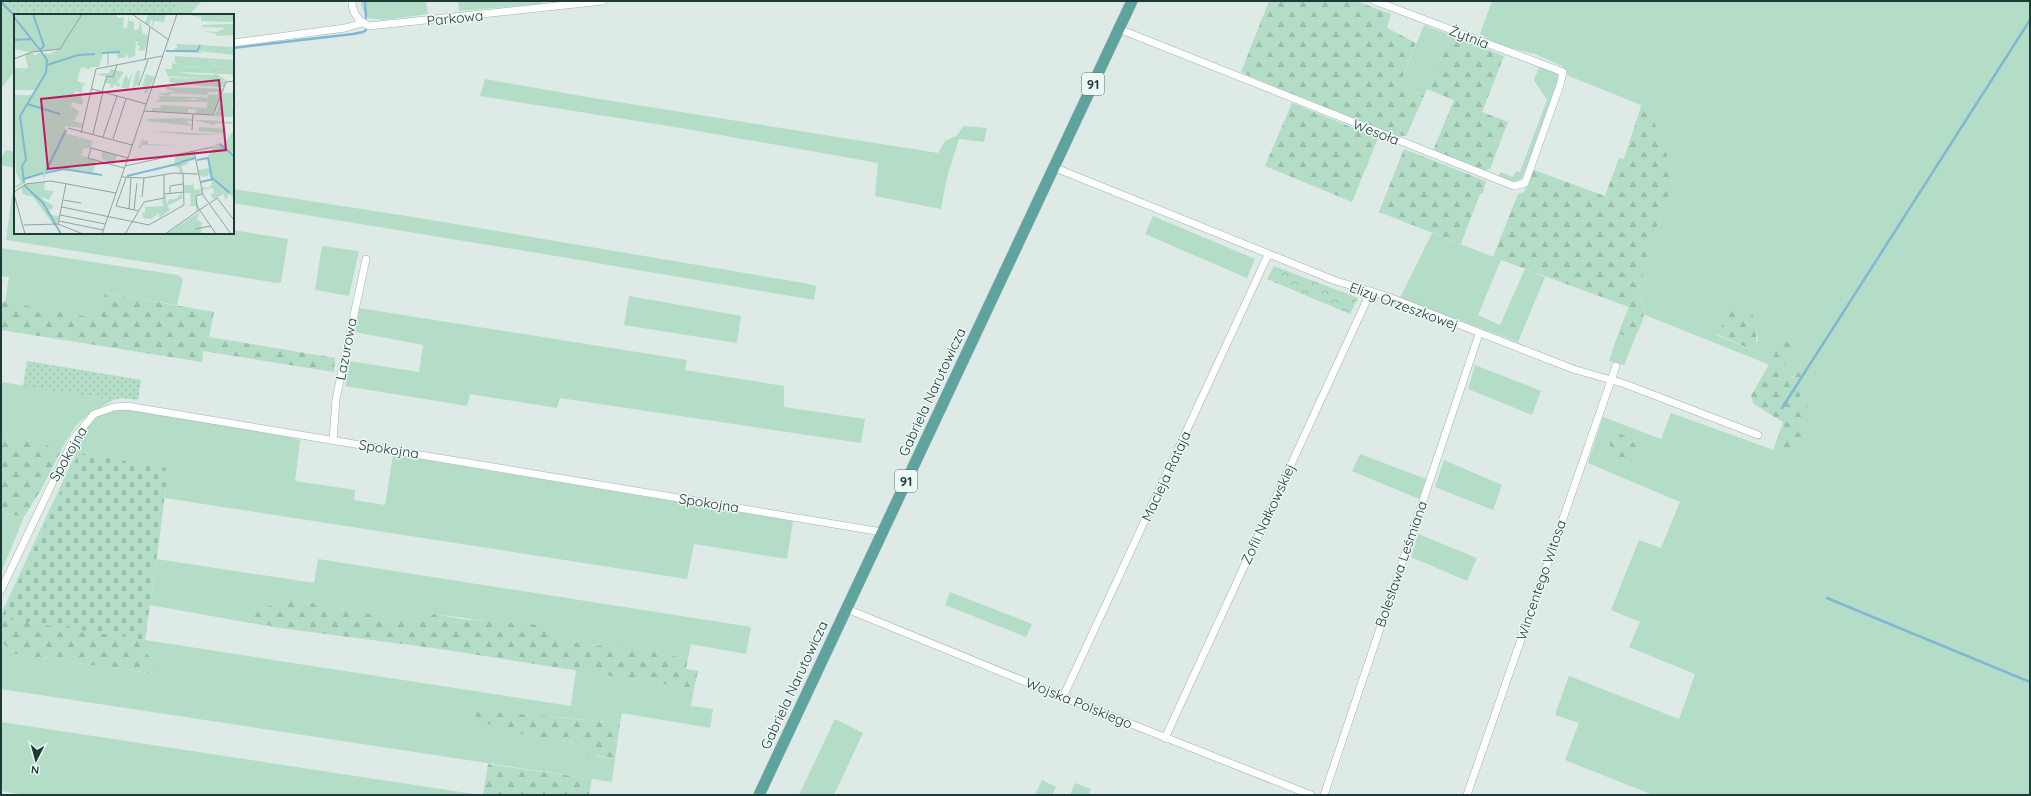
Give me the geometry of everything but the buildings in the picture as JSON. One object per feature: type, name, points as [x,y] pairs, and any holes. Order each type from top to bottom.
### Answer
[{"type":"main road","name":"Gabriela Narutowicza","points":[[759,795],[1132,1]]},
{"type":"street","points":[[352,1],[352,8],[356,17],[362,23]]},
{"type":"street","name":"Parkowa","points":[[234,43],[345,28],[362,23],[369,26],[387,25],[548,4],[603,1]]},
{"type":"street","name":"Żytnia","points":[[1375,1],[1563,72]]},
{"type":"street","name":"Wesoła","points":[[1119,29],[1514,186],[1525,183],[1560,85],[1563,72]]},
{"type":"street","name":"Elizy Orzeszkowej","points":[[1053,168],[1268,256],[1336,281],[1371,291],[1479,334],[1573,369],[1610,380],[1758,435]]},
{"type":"street","name":"Macieja Rataja","points":[[1063,697],[1268,256]]},
{"type":"street","name":"Lazurowa","points":[[333,440],[336,399],[366,259]]},
{"type":"street","name":"Zofii Nałkowskiej","points":[[1165,738],[1371,291]]},
{"type":"street","name":"Bolesława Leśmiana","points":[[1324,795],[1479,334]]},
{"type":"street","name":"Wincentego Witosa","points":[[1468,795],[1616,366]]},
{"type":"street","name":"Spokojna","points":[[1,590],[67,449],[83,425],[99,412],[114,407],[138,407],[876,530],[882,533]]},
{"type":"street","name":"Wojska Polskiego","points":[[847,609],[1165,738],[1311,795]]},
{"type":"green space","points":[[1,1],[4,1],[16,14],[14,14],[14,72],[1,88]]},
{"type":"green space","points":[[4,1],[186,1],[174,14],[16,14]]},
{"type":"green space","points":[[186,1],[202,1],[190,14],[174,14]]},
{"type":"green space","points":[[361,1],[426,1],[428,14],[383,20],[368,18],[361,6]]},
{"type":"green space","points":[[458,1],[543,1],[542,4],[459,11]]},
{"type":"green space","points":[[1269,1],[1356,1],[1391,14],[1387,28],[1416,43],[1400,84],[1424,96],[1406,136],[1393,135],[1306,101],[1241,72]]},
{"type":"green space","points":[[1492,1],[2030,1],[2030,795],[1653,795],[1565,760],[1579,723],[1555,715],[1569,676],[1679,719],[1695,674],[1629,647],[1640,622],[1611,610],[1639,540],[1661,548],[1680,502],[1588,463],[1603,417],[1661,439],[1671,413],[1788,455],[1796,403],[1801,392],[1799,371],[1794,376],[1782,381],[1777,379],[1799,342],[1776,354],[1770,365],[1645,315],[1642,302],[1637,294],[1662,210],[1668,196],[1664,140],[1657,131],[1651,109],[1569,76],[1562,66],[1535,54],[1497,45],[1480,34]],"holes":[[[1755,325],[1758,338],[1754,351],[1716,335],[1719,332]]]},
{"type":"green space","points":[[1424,25],[1451,35],[1424,96],[1400,84]]},
{"type":"green space","points":[[1451,35],[1504,56],[1482,112],[1508,122],[1490,169],[1483,171],[1436,152],[1434,148],[1454,100],[1427,89]]},
{"type":"green space","points":[[1540,65],[1557,72],[1559,81],[1522,178],[1515,183],[1499,177],[1500,172],[1513,177],[1516,171],[1520,172],[1547,100],[1534,80]]},
{"type":"green space","points":[[485,79],[587,97],[938,153],[945,141],[956,136],[964,126],[987,128],[984,142],[959,139],[947,177],[941,209],[875,196],[878,163],[687,129],[480,96]]},
{"type":"green space","points":[[1292,103],[1378,138],[1352,202],[1265,166]]},
{"type":"green space","points":[[1642,103],[1651,109],[1657,131],[1664,140],[1671,178],[1668,196],[1662,210],[1637,294],[1643,306],[1644,316],[1635,338],[1618,334],[1629,307],[1493,257],[1518,194],[1524,192],[1534,170],[1605,196],[1619,158],[1624,159]]},
{"type":"green space","points":[[1404,149],[1486,181],[1483,193],[1480,194],[1461,244],[1379,212]]},
{"type":"green space","points":[[6,150],[14,152],[14,168],[1,165],[1,159]]},
{"type":"green space","points":[[234,189],[419,218],[804,283],[816,286],[814,300],[234,203]]},
{"type":"green space","points":[[12,195],[14,195],[14,234],[234,234],[234,230],[288,239],[281,282],[278,283],[6,240]]},
{"type":"green space","points":[[1153,216],[1255,259],[1247,278],[1145,234]]},
{"type":"green space","points":[[1432,233],[1501,260],[1478,315],[1500,325],[1525,269],[1545,277],[1518,342],[1400,298]]},
{"type":"green space","points":[[322,246],[359,251],[349,296],[315,290]]},
{"type":"green space","points":[[1,248],[178,275],[183,279],[177,305],[105,293],[100,319],[5,302],[9,277],[1,276]]},
{"type":"green space","points":[[1274,266],[1358,298],[1350,314],[1267,279]]},
{"type":"green space","points":[[105,293],[214,312],[209,337],[335,358],[334,372],[203,351],[202,362],[1,330],[1,301],[100,319]]},
{"type":"green space","points":[[629,296],[741,316],[737,343],[624,325]]},
{"type":"green space","points":[[1744,307],[1749,310],[1755,320],[1755,351],[1716,334],[1732,311]]},
{"type":"green space","points":[[359,308],[687,360],[685,370],[784,386],[784,407],[865,419],[861,443],[560,398],[557,408],[470,394],[467,406],[345,386],[349,361],[419,372],[423,345],[355,332]]},
{"type":"green space","points":[[1618,334],[1635,338],[1624,365],[1609,361]]},
{"type":"green space","points":[[1791,337],[1799,342],[1777,379],[1782,381],[1794,377],[1804,366],[1809,368],[1812,374],[1796,403],[1807,405],[1808,419],[1804,432],[1788,455],[1773,451],[1783,422],[1754,404],[1751,396],[1784,338]]},
{"type":"green space","points":[[27,361],[141,380],[138,400],[122,398],[113,400],[23,386]]},
{"type":"green space","points":[[1475,365],[1541,391],[1532,415],[1468,389]]},
{"type":"green space","points":[[1,382],[113,400],[94,411],[75,427],[60,453],[43,443],[1,436]]},
{"type":"green space","points":[[129,408],[267,432],[300,440],[295,481],[355,490],[354,500],[385,505],[393,455],[793,521],[787,559],[694,544],[687,579],[165,498],[167,468],[79,453],[1,618],[1,614],[76,453],[70,450],[81,431],[93,420],[108,412]]},
{"type":"green space","points":[[1613,430],[1625,436],[1638,448],[1640,452],[1636,458],[1625,459],[1614,455],[1606,435]]},
{"type":"green space","points":[[1,436],[43,443],[60,453],[42,488],[24,517],[1,513]]},
{"type":"green space","points":[[79,453],[168,468],[145,640],[1,618]]},
{"type":"green space","points":[[1360,454],[1426,479],[1419,499],[1352,471]]},
{"type":"green space","points":[[1444,460],[1502,485],[1493,510],[1435,487]]},
{"type":"green space","points":[[1,513],[24,517],[1,573]]},
{"type":"green space","points":[[1418,534],[1477,558],[1467,581],[1411,557]]},
{"type":"green space","points":[[157,559],[314,583],[318,559],[751,627],[746,654],[691,644],[688,659],[631,647],[584,645],[563,637],[494,622],[435,614],[397,619],[292,599],[244,614],[273,627],[150,605]]},
{"type":"green space","points":[[950,592],[1032,624],[1026,637],[945,605]]},
{"type":"green space","points":[[292,599],[397,619],[435,614],[461,619],[539,625],[563,637],[584,645],[631,647],[688,659],[686,669],[698,671],[694,689],[440,649],[273,627],[243,614]]},
{"type":"green space","points":[[1,618],[145,640],[145,651],[163,675],[14,654],[1,641]]},
{"type":"green space","points":[[145,640],[571,706],[576,670],[694,689],[691,706],[713,709],[710,728],[622,713],[620,723],[556,717],[522,734],[587,744],[597,756],[615,759],[612,782],[1,689],[1,641],[14,654],[162,675],[145,651]]},
{"type":"green space","points":[[482,711],[620,723],[615,759],[588,753],[587,744],[522,734],[481,722],[473,713]]},
{"type":"green space","points":[[835,719],[863,733],[834,795],[799,795]]},
{"type":"green space","points":[[1,722],[480,795],[25,795],[1,791]]},
{"type":"green space","points":[[488,764],[592,779],[589,795],[483,795]]},
{"type":"green space","points":[[1042,780],[1056,787],[1052,795],[1035,795]]},
{"type":"green space","points":[[1075,783],[1091,789],[1089,795],[1070,795]]},
{"type":"waterway","points":[[365,1],[366,18]]},
{"type":"waterway","points":[[1,2],[14,15]]},
{"type":"waterway","points":[[1782,408],[2030,20]]},
{"type":"waterway","points":[[234,48],[353,34],[366,30]]},
{"type":"waterway","points":[[1827,598],[2030,682]]}]
